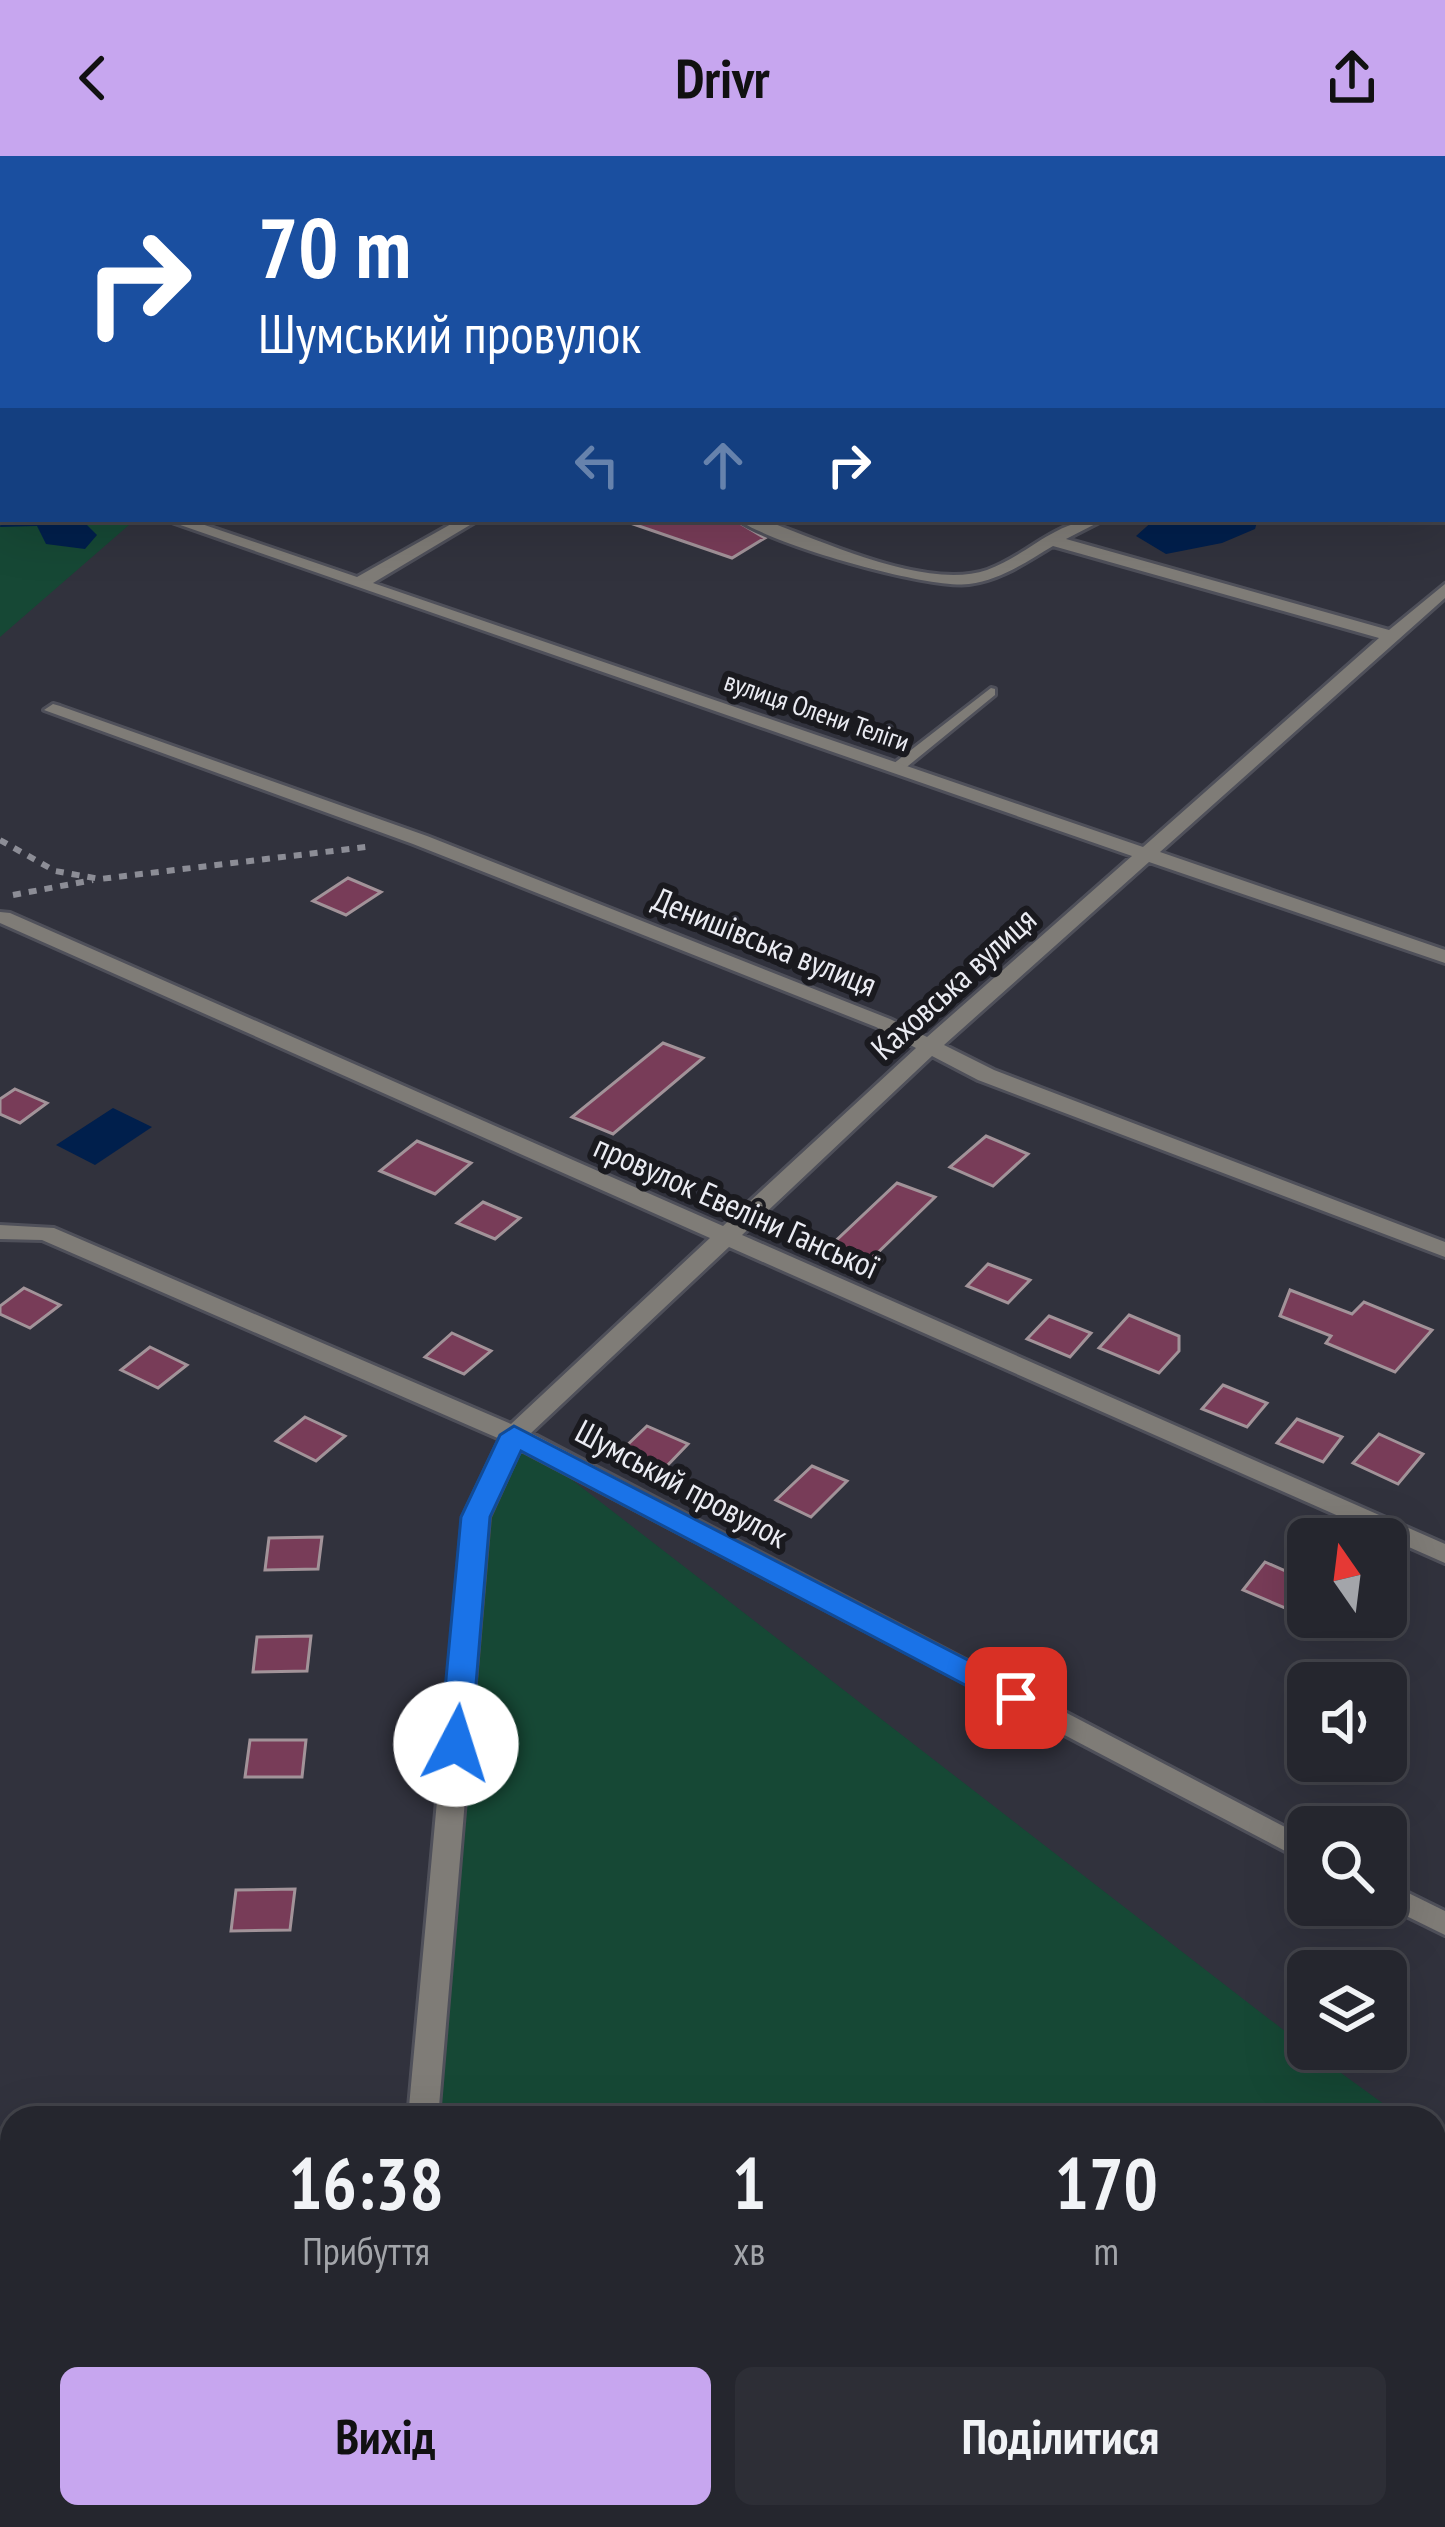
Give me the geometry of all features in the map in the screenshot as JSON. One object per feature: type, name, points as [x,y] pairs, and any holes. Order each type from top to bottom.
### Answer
[{"type":"street","name":"вулиця Олени Теліги","points":[[180,522],[1445,957]]},
{"type":"street","points":[[358,584],[467,522]]},
{"type":"street","points":[[754,522],[927,579],[961,581],[988,574],[1090,522]]},
{"type":"street","points":[[1051,540],[1391,636]]},
{"type":"street","name":"Каховська вулиця","points":[[514,1435],[929,1048],[1445,589]]},
{"type":"street","name":"Денишівська вулиця","points":[[53,710],[420,840],[883,1023],[986,1075],[1445,1250]]},
{"type":"street","name":"провулок Евеліни Ганської","points":[[2,907],[724,1237],[1445,1554]]},
{"type":"street","name":"Шумський провулок","points":[[0,1232],[46,1233],[514,1435],[1287,1841]]},
{"type":"street","points":[[424,2106],[476,1517],[514,1435]]},
{"type":"street","points":[[1407,1904],[1445,1924]]},
{"type":"lane","points":[[898,767],[991,692]]},
{"type":"path","points":[[2,907],[100,878],[420,840]]},
{"type":"path","points":[[0,841],[55,871],[100,878]]},
{"type":"green space","points":[[0,522],[129,525],[0,637]]},
{"type":"green space","points":[[514,1435],[1287,2033],[1287,2070],[1337,2070],[1386,2106],[422,2106],[476,1517]]},
{"type":"water","points":[[1,522],[84,522],[97,535],[85,549],[46,544],[37,526],[0,527]]},
{"type":"water","points":[[1152,522],[1257,522],[1255,529],[1222,543],[1166,554],[1136,536]]},
{"type":"water","points":[[113,1108],[152,1127],[95,1165],[56,1145]]},
{"type":"building","points":[[738,522],[765,538],[732,558],[633,524]]},
{"type":"building","points":[[348,878],[381,892],[346,915],[313,901]]},
{"type":"building","points":[[663,1043],[703,1058],[613,1134],[572,1117]]},
{"type":"building","points":[[15,1089],[47,1103],[20,1123],[0,1114],[0,1099]]},
{"type":"building","points":[[986,1136],[1028,1154],[993,1186],[950,1167]]},
{"type":"building","points":[[417,1141],[471,1163],[435,1194],[380,1171]]},
{"type":"building","points":[[897,1183],[935,1197],[865,1265],[826,1250]]},
{"type":"building","points":[[483,1202],[520,1218],[495,1239],[457,1223]]},
{"type":"building","points":[[988,1264],[1030,1280],[1008,1303],[967,1286]]},
{"type":"building","points":[[24,1288],[60,1305],[30,1328],[0,1314],[0,1306]]},
{"type":"building","points":[[1290,1290],[1352,1314],[1364,1302],[1432,1330],[1395,1372],[1326,1343],[1331,1336],[1280,1316]]},
{"type":"building","points":[[1129,1315],[1179,1336],[1179,1351],[1159,1373],[1099,1348]]},
{"type":"building","points":[[1049,1316],[1091,1333],[1070,1357],[1027,1339]]},
{"type":"building","points":[[452,1333],[491,1351],[464,1374],[425,1357]]},
{"type":"building","points":[[150,1347],[187,1365],[158,1388],[121,1370]]},
{"type":"building","points":[[1223,1385],[1267,1403],[1247,1427],[1202,1409]]},
{"type":"building","points":[[305,1417],[345,1436],[316,1461],[276,1441]]},
{"type":"building","points":[[1297,1419],[1342,1437],[1323,1462],[1277,1443]]},
{"type":"building","points":[[647,1426],[688,1444],[663,1470],[621,1451]]},
{"type":"building","points":[[1379,1434],[1423,1454],[1398,1484],[1353,1463]]},
{"type":"building","points":[[812,1466],[847,1481],[811,1517],[776,1500]]},
{"type":"building","points":[[322,1537],[318,1569],[265,1570],[269,1538]]},
{"type":"building","points":[[1265,1562],[1287,1572],[1287,1609],[1243,1590]]},
{"type":"building","points":[[311,1636],[307,1671],[253,1672],[257,1637]]},
{"type":"building","points":[[250,1740],[306,1740],[302,1777],[245,1777]]},
{"type":"building","points":[[295,1889],[290,1930],[231,1931],[236,1890]]},
{"type":"route","points":[[456,1744],[476,1517],[514,1435],[1016,1698]]}]
